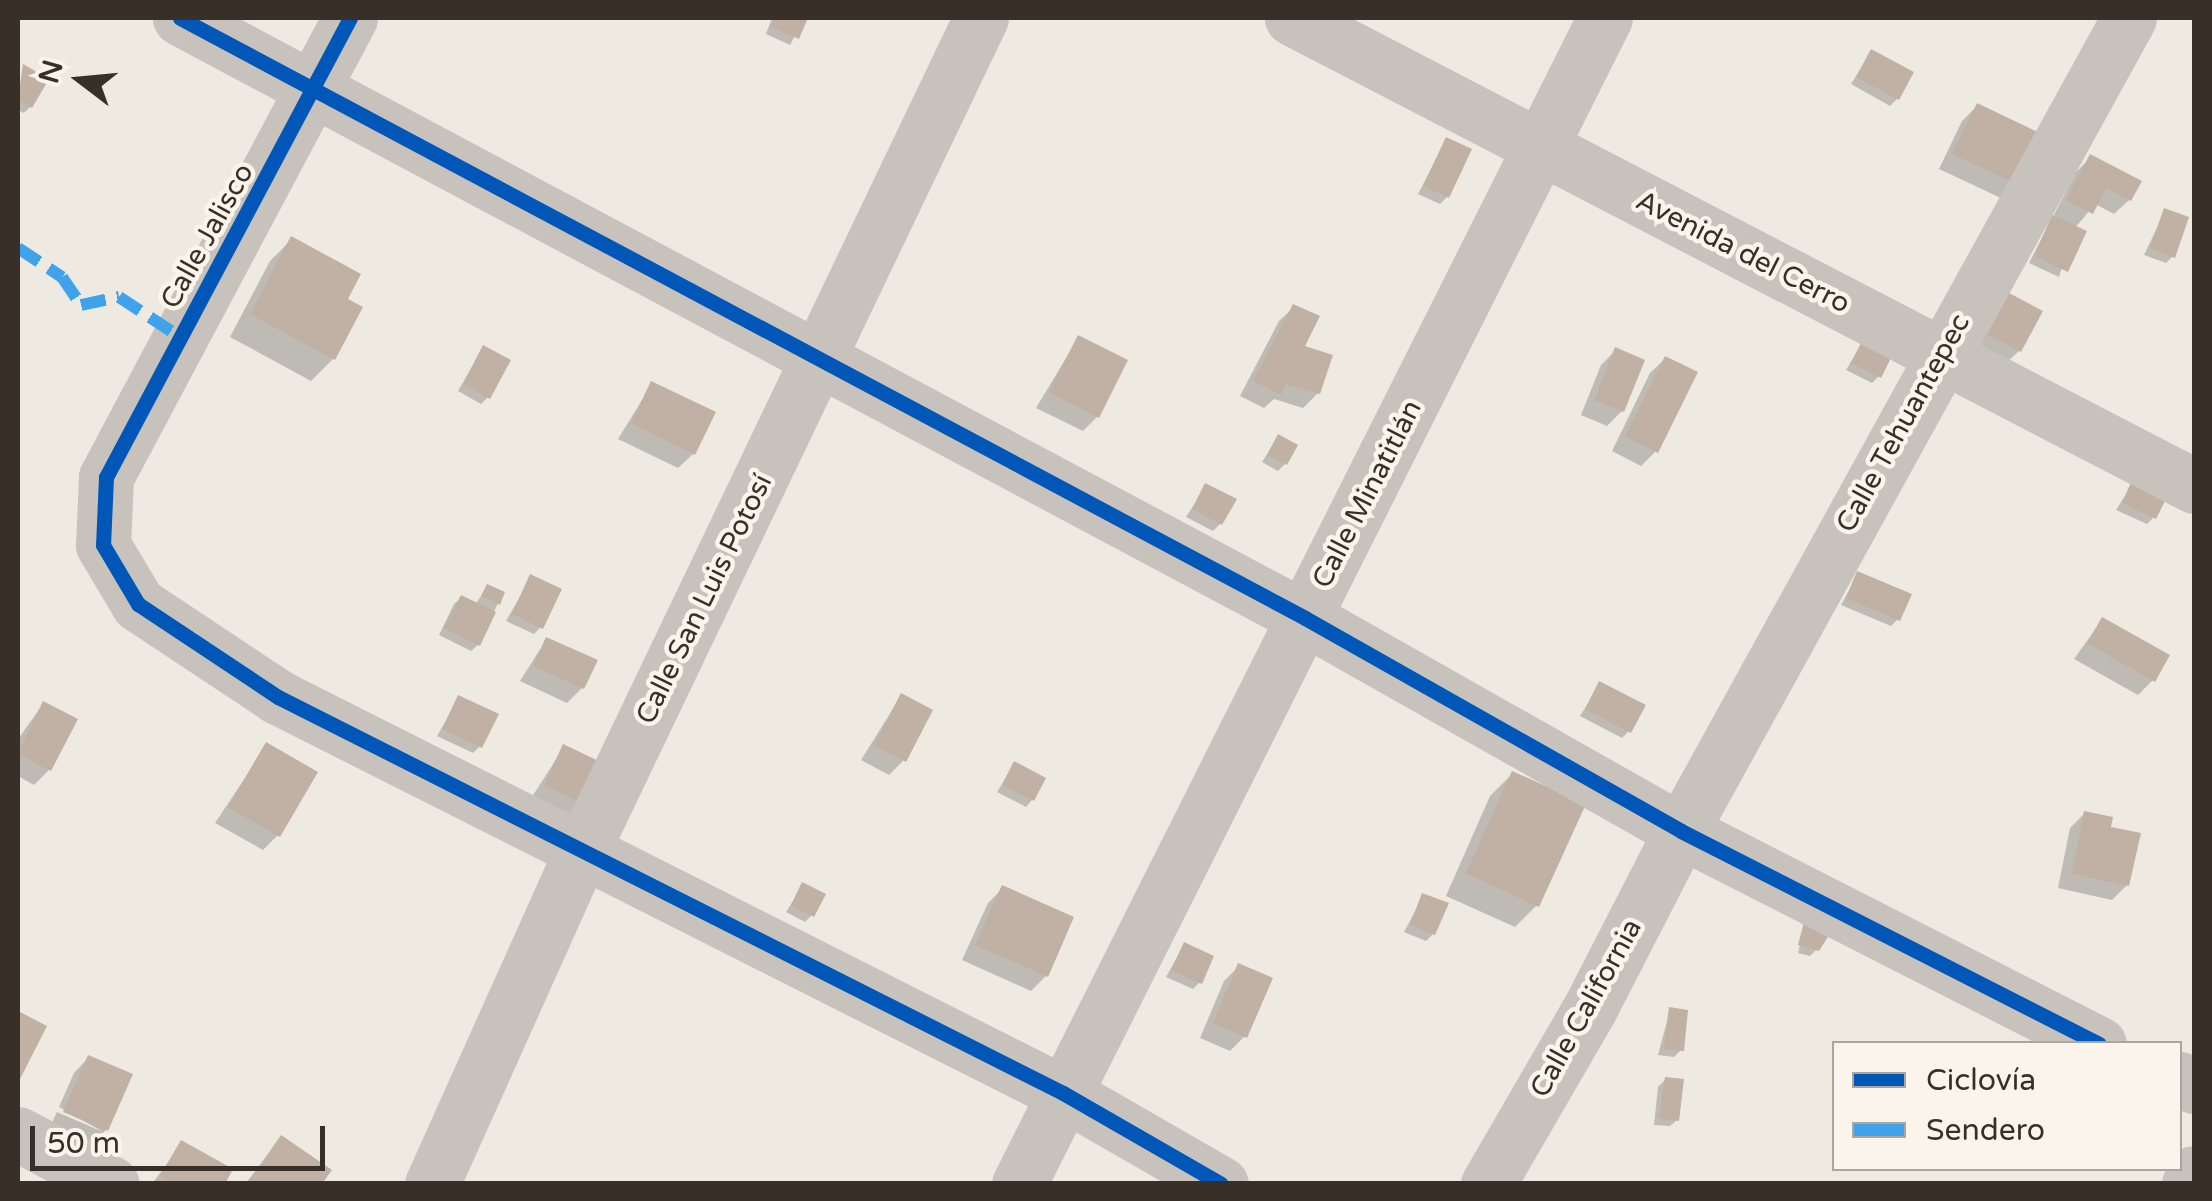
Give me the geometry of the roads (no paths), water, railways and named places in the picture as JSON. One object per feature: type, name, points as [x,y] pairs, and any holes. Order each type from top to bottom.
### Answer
[{"type":"street","points":[[180,18],[316,87],[1305,618],[1681,831],[2093,1041]]},
{"type":"street","name":"Calle Jalisco","points":[[350,18],[106,476],[104,546],[138,604],[278,697],[582,851]]},
{"type":"street","name":"Calle San Luis Potosí","points":[[432,1184],[582,851],[822,359],[982,18]]},
{"type":"street","name":"Avenida del Cerro","points":[[1292,18],[2194,486]]},
{"type":"street","name":"Calle Minatitlán","points":[[1019,1184],[1605,18]]},
{"type":"street","name":"Calle Tehuantepec","points":[[1681,831],[2129,18]]},
{"type":"street","name":"Calle California","points":[[1488,1184],[1589,1010],[1681,831]]},
{"type":"street","points":[[582,851],[1063,1093],[1221,1184]]},
{"type":"street","points":[[18,1134],[112,1184]]},
{"type":"street","points":[[2189,1184],[2194,1174]]}]
